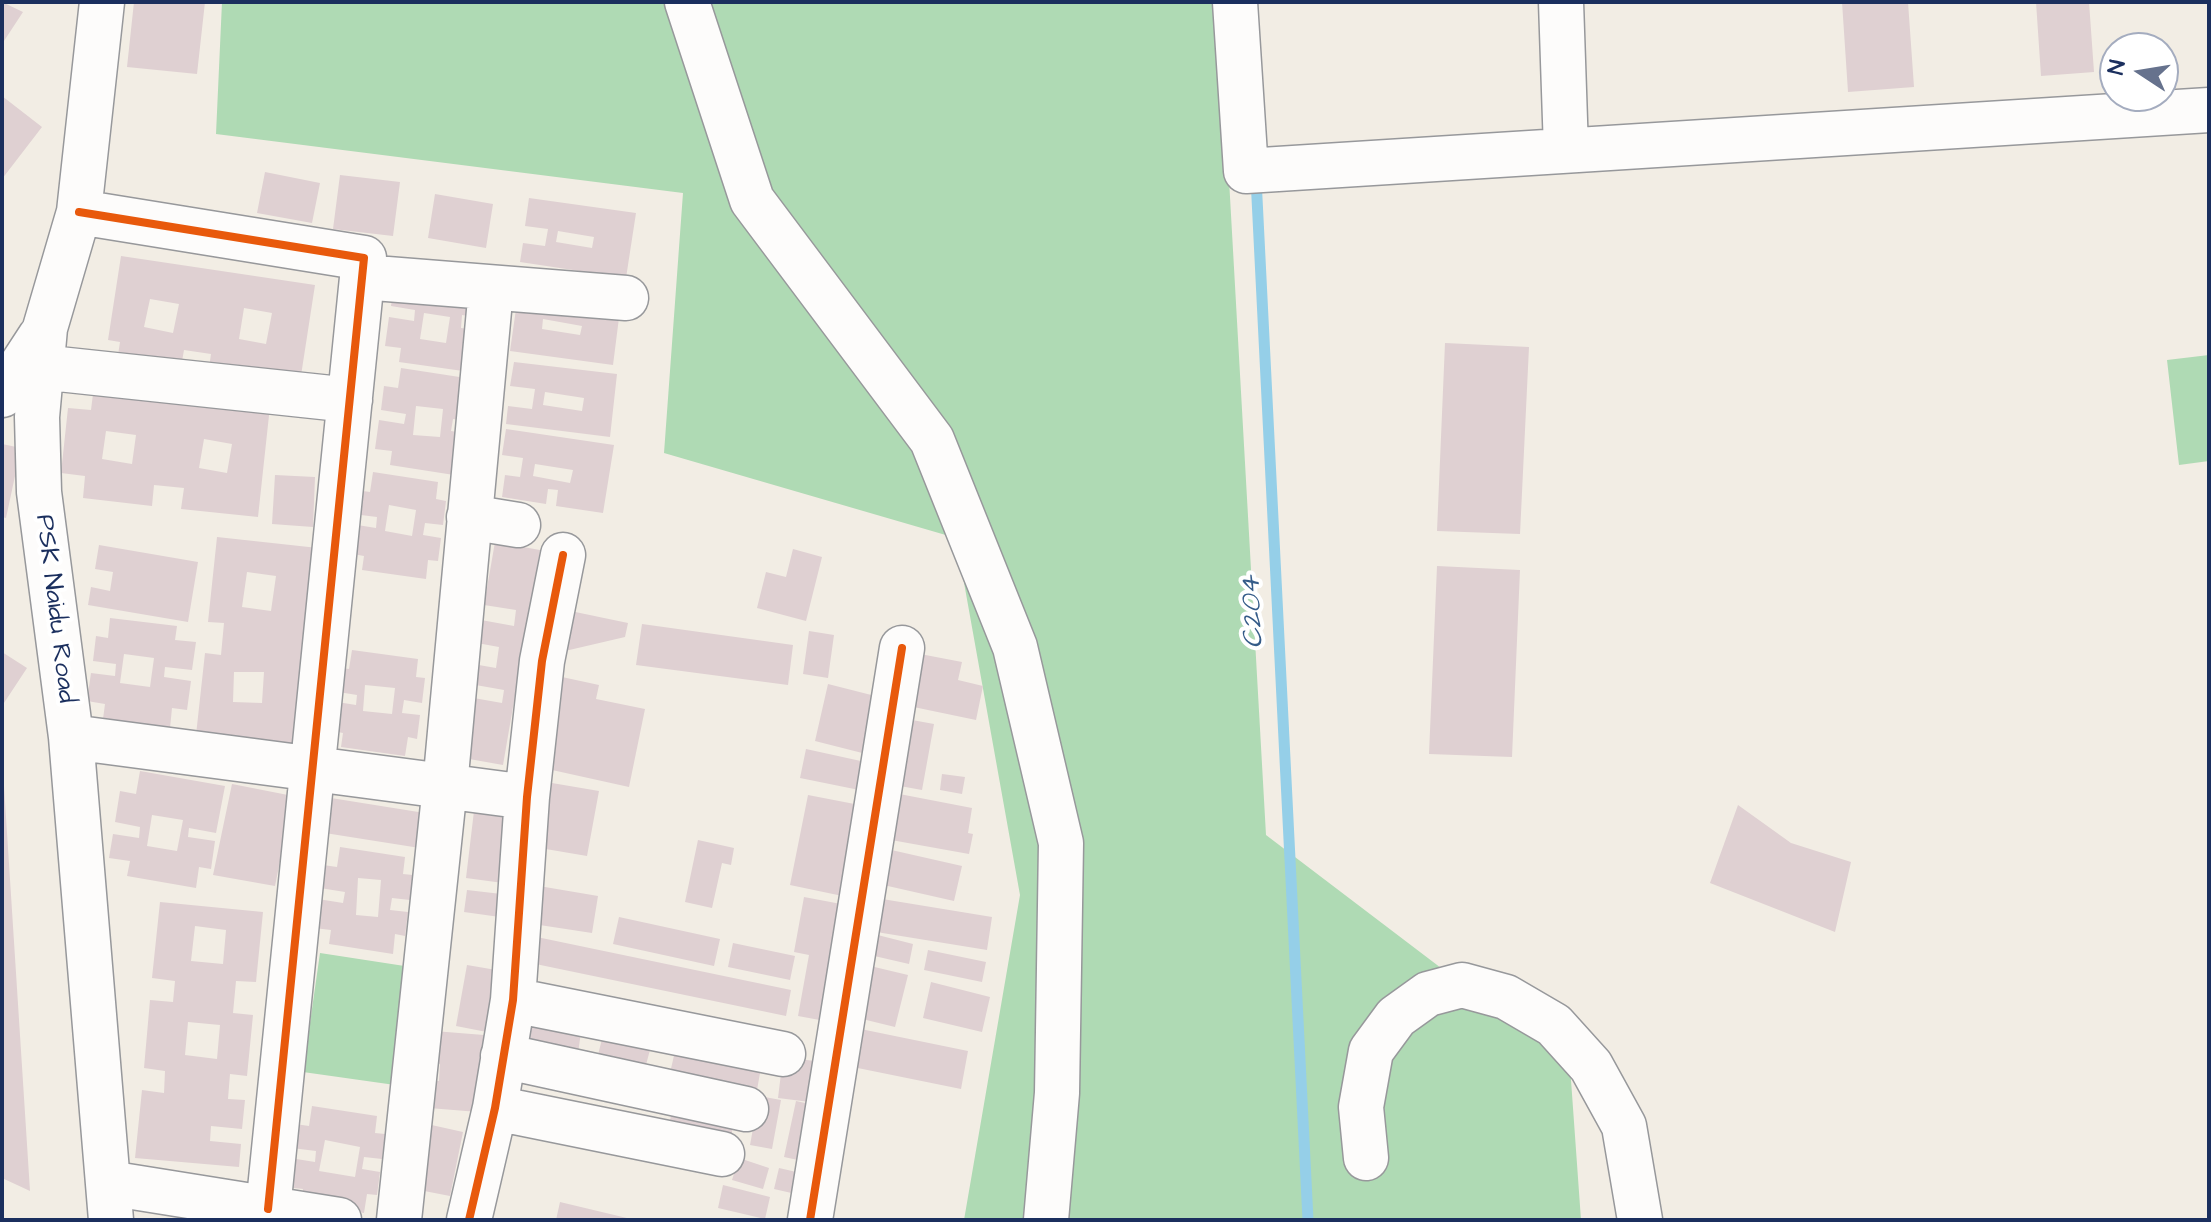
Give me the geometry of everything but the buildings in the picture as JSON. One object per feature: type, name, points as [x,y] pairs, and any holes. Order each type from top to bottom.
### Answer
[{"type":"street","name":"PSK Naidu Road","points":[[102,2],[79,212],[42,348],[37,417],[39,492],[71,737],[109,1201]]},
{"type":"street","points":[[687,2],[752,200],[932,440],[1015,647],[1061,843],[1057,1093],[1046,1220]]},
{"type":"street","points":[[1235,2],[1259,170],[2209,110]]},
{"type":"street","points":[[1561,2],[1566,150]]},
{"type":"street","points":[[79,212],[364,258],[315,768],[268,1209]]},
{"type":"street","points":[[362,277],[626,298]]},
{"type":"street","points":[[399,1220],[445,786],[491,289]]},
{"type":"street","points":[[2,395],[42,348],[350,400]]},
{"type":"street","points":[[469,517],[518,525]]},
{"type":"street","points":[[469,1220],[495,1108],[513,1000],[527,797],[542,661],[563,555]]},
{"type":"street","points":[[810,1220],[902,648]]},
{"type":"street","points":[[71,737],[527,797]]},
{"type":"street","points":[[1366,1158],[1361,1107],[1371,1051],[1396,1017],[1428,994],[1462,985],[1506,997],[1554,1025],[1591,1066],[1624,1126],[1640,1220]]},
{"type":"street","points":[[513,1000],[783,1054]]},
{"type":"street","points":[[503,1056],[746,1109]]},
{"type":"street","points":[[495,1108],[722,1154]]},
{"type":"street","points":[[109,1201],[268,1209],[339,1220]]},
{"type":"green space","points":[[222,2],[1219,2],[1266,835],[1570,1066],[1581,1220],[964,1220],[1020,895],[956,538],[664,453],[683,193],[216,134]]},
{"type":"green space","points":[[2209,355],[2209,461],[2179,465],[2167,360]]},
{"type":"green space","points":[[320,953],[411,967],[395,1085],[303,1072]]},
{"type":"waterway","name":"C204","points":[[1256,178],[1308,1220]]},
{"type":"cycle path","points":[[79,212],[364,258],[268,1209]]},
{"type":"cycle path","points":[[469,1220],[495,1108],[513,1000],[527,797],[542,661],[563,555]]},
{"type":"cycle path","points":[[810,1220],[902,648]]}]
